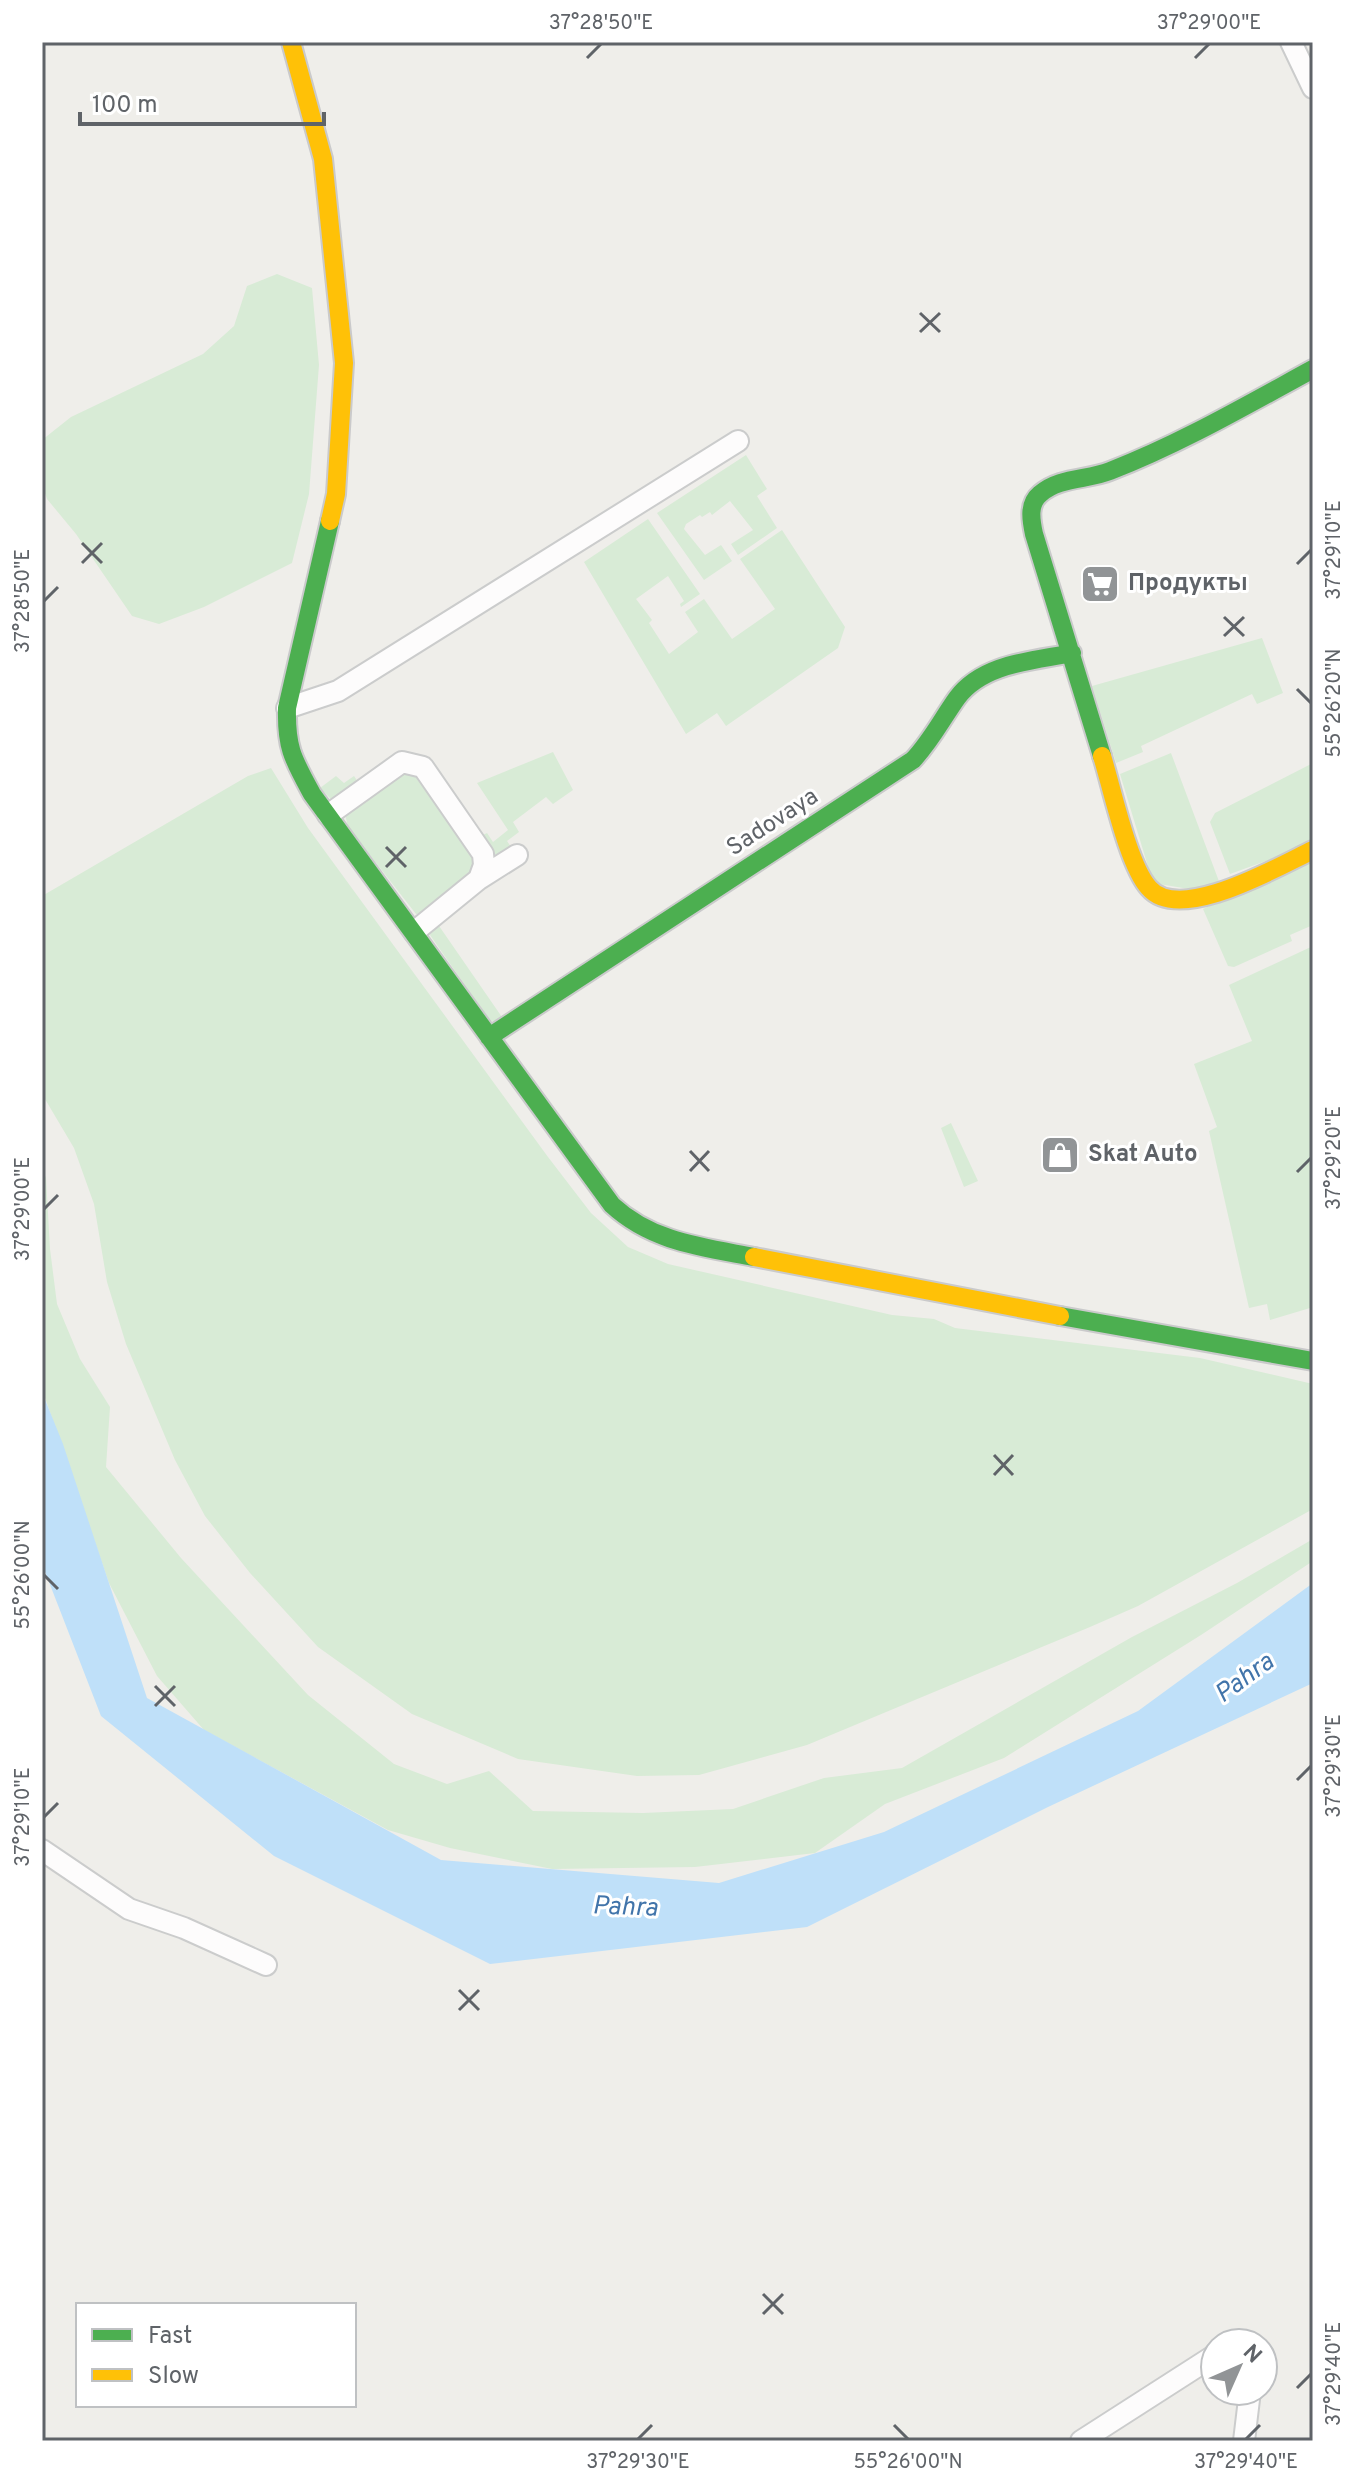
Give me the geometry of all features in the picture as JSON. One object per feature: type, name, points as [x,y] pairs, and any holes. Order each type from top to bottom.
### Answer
[{"type":"main road","points":[[291,42],[323,159],[344,363],[336,494],[287,708],[286,737],[299,773],[328,815],[604,1196],[629,1221],[649,1233],[691,1244],[992,1304],[1313,1361]]},
{"type":"main road","points":[[1313,369],[1252,403],[1107,472],[1056,485],[1039,495],[1030,512],[1034,534],[1135,865],[1146,887],[1160,897],[1172,900],[1196,897],[1228,889],[1313,850]]},
{"type":"main road","name":"Sadovaya","points":[[489,1037],[913,760],[932,739],[972,680],[988,673],[1072,653]]},
{"type":"street","points":[[1291,42],[1313,88]]},
{"type":"street","points":[[287,708],[338,691],[738,441]]},
{"type":"street","points":[[328,815],[402,762],[423,767],[483,854],[484,865],[479,879]]},
{"type":"street","points":[[414,932],[479,879],[517,855]]},
{"type":"street","points":[[42,1850],[129,1909],[184,1928],[266,1965]]},
{"type":"street","points":[[1081,2441],[1199,2365]]},
{"type":"street","points":[[1244,2441],[1248,2407]]},
{"type":"green space","points":[[277,274],[312,288],[319,365],[309,494],[292,563],[204,607],[159,624],[132,616],[76,534],[47,499],[42,485],[42,440],[71,417],[203,354],[234,326],[247,286]]},
{"type":"green space","points":[[746,455],[767,489],[757,496],[777,528],[738,555],[731,544],[753,530],[730,501],[712,515],[710,512],[702,517],[700,515],[686,524],[684,529],[705,555],[721,545],[732,561],[704,580],[657,513]]},
{"type":"green space","points":[[648,519],[700,594],[681,607],[684,601],[668,576],[636,599],[652,620],[649,623],[669,654],[698,632],[685,612],[704,599],[732,639],[775,609],[740,559],[782,530],[845,627],[838,648],[726,726],[717,713],[686,734],[584,562]]},
{"type":"green space","points":[[1262,638],[1283,693],[1257,704],[1252,694],[1141,746],[1143,752],[1116,763],[1092,686]]},
{"type":"green space","points":[[553,752],[573,790],[553,804],[546,797],[513,822],[519,832],[507,841],[513,850],[499,860],[483,835],[487,833],[493,842],[508,830],[477,783]]},
{"type":"green space","points":[[1171,753],[1220,884],[1195,890],[1153,883],[1120,774]]},
{"type":"green space","points":[[411,763],[484,865],[426,913],[416,914],[348,827],[345,814]]},
{"type":"green space","points":[[1313,763],[1313,844],[1230,874],[1210,822],[1215,813]]},
{"type":"green space","points":[[271,768],[308,828],[548,1157],[591,1213],[628,1247],[668,1264],[892,1315],[934,1319],[955,1328],[1200,1358],[1313,1384],[1313,1509],[1138,1606],[1090,1627],[807,1745],[699,1775],[637,1776],[518,1759],[412,1714],[318,1647],[250,1573],[205,1516],[175,1460],[126,1344],[107,1282],[94,1204],[74,1148],[42,1094],[42,896],[248,776]]},
{"type":"green space","points":[[336,776],[344,783],[354,776],[360,785],[332,800],[320,788]]},
{"type":"green space","points":[[1313,857],[1313,925],[1290,935],[1292,941],[1234,967],[1228,966],[1203,909]]},
{"type":"green space","points":[[437,923],[504,1020],[490,1021],[430,935]]},
{"type":"green space","points":[[1313,946],[1313,1303],[1310,1308],[1270,1320],[1267,1304],[1249,1308],[1209,1131],[1217,1127],[1194,1064],[1252,1041],[1229,985]]},
{"type":"green space","points":[[951,1123],[978,1181],[964,1187],[941,1128]]},
{"type":"green space","points":[[42,1167],[46,1178],[57,1304],[80,1359],[110,1407],[106,1467],[181,1558],[308,1695],[394,1764],[447,1784],[489,1771],[533,1811],[643,1813],[733,1809],[824,1778],[902,1768],[1132,1637],[1237,1583],[1313,1539],[1313,1561],[1004,1758],[885,1804],[815,1853],[695,1867],[552,1869],[450,1848],[388,1830],[204,1730],[157,1676],[109,1583],[42,1389]]},
{"type":"water","name":"Pahra","points":[[42,1392],[63,1444],[147,1698],[441,1860],[719,1883],[884,1832],[1138,1711],[1313,1583],[1313,1683],[1048,1807],[807,1927],[490,1964],[274,1856],[101,1716],[42,1564]]},
{"type":"traffic: fast","points":[[1102,756],[1034,534],[1031,518],[1036,498],[1056,484],[1101,474],[1162,449],[1313,369]]},
{"type":"traffic: fast","points":[[330,521],[287,708],[292,753],[312,794],[612,1205],[627,1217],[661,1235],[697,1246],[754,1257]]},
{"type":"traffic: fast","points":[[489,1037],[913,760],[957,698],[980,677],[1010,665],[1072,653]]},
{"type":"traffic: fast","points":[[1060,1316],[1313,1361]]},
{"type":"traffic: slow","points":[[291,42],[323,159],[344,363],[336,494],[330,521]]},
{"type":"traffic: slow","points":[[1102,756],[1134,862],[1149,888],[1164,897],[1183,900],[1206,896],[1254,879],[1313,850]]},
{"type":"traffic: slow","points":[[754,1257],[1060,1316]]},
{"type":"place","name":"Продукты","points":[[1100,584]]},
{"type":"place","name":"Skat Auto","points":[[1060,1155]]}]
